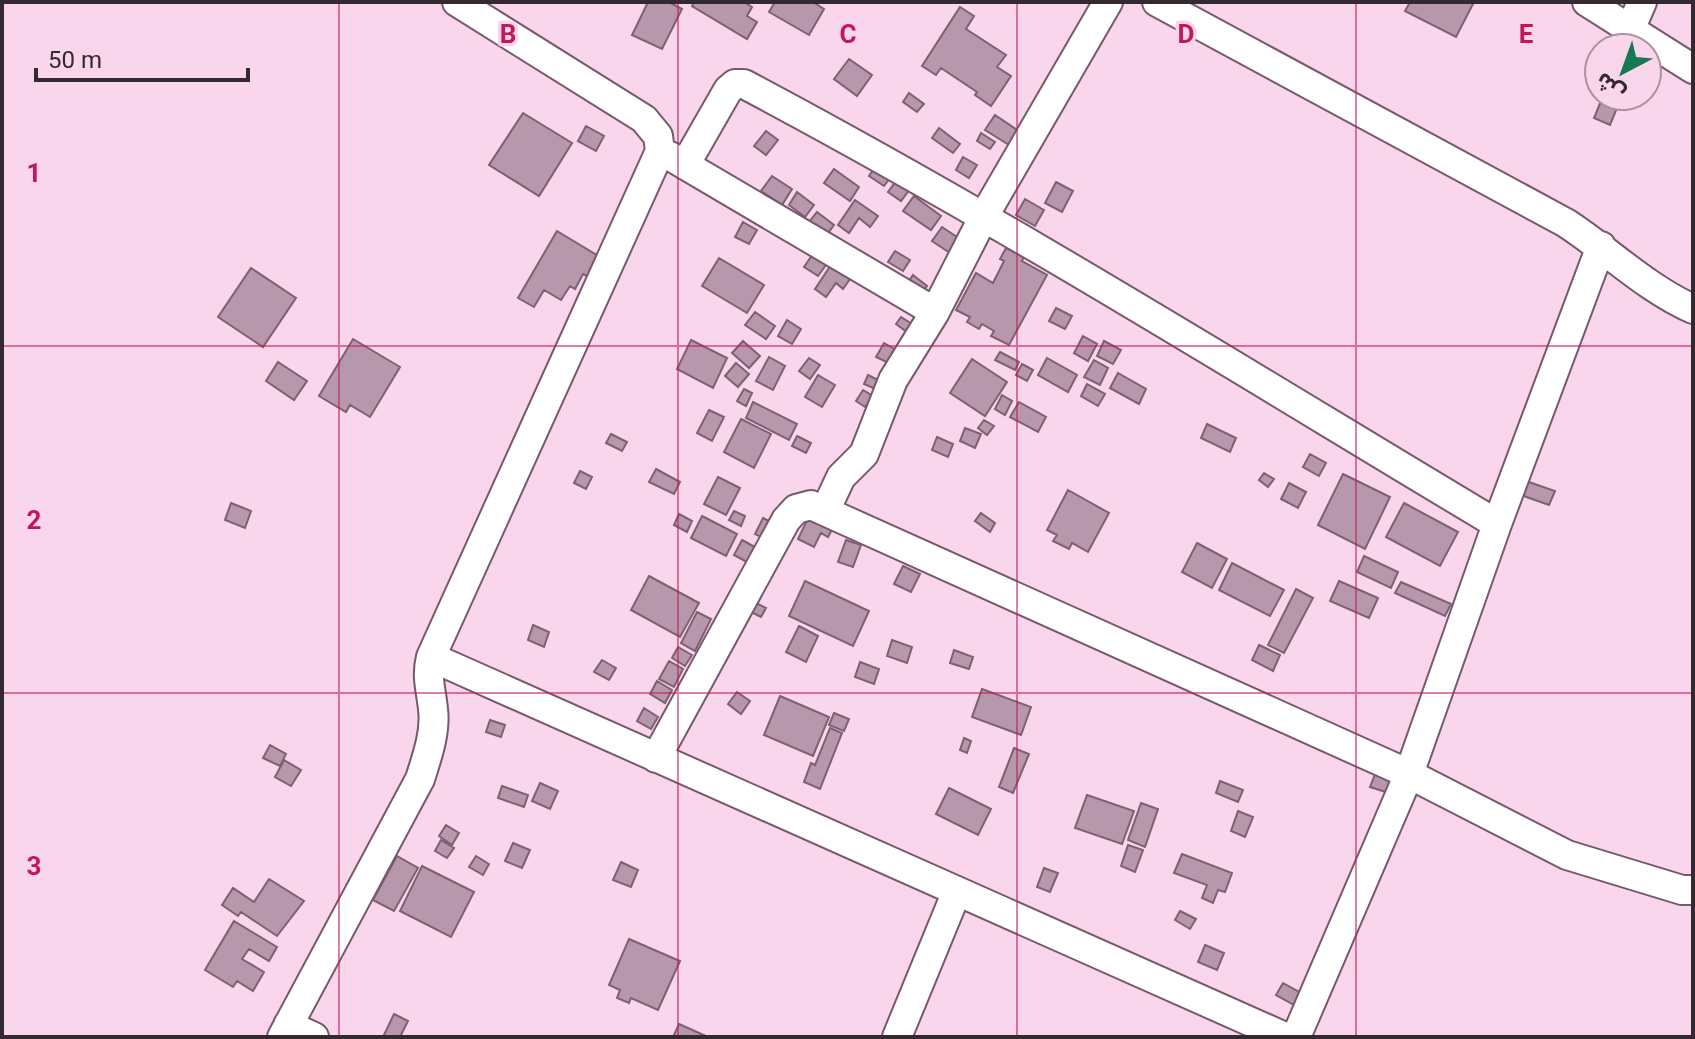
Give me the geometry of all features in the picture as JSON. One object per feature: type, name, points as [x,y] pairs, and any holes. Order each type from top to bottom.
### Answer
[{"type":"street","points":[[295,1033],[420,779],[433,724],[427,674],[431,657],[660,151],[658,136],[644,119],[457,2]]},
{"type":"street","points":[[825,511],[841,477],[864,454],[893,380],[935,312],[984,216],[1108,2]]},
{"type":"street","points":[[1157,2],[1566,223],[1669,299],[1693,309]]},
{"type":"street","points":[[1587,2],[1693,69]]},
{"type":"street","points":[[1630,30],[1642,2]]},
{"type":"street","points":[[685,165],[728,90],[735,84],[744,84],[984,216],[1497,524]]},
{"type":"street","points":[[660,151],[935,312]]},
{"type":"street","points":[[1296,1037],[1409,774],[1497,524],[1601,246]]},
{"type":"street","points":[[656,758],[786,520],[796,509],[811,505],[1409,774],[1567,855],[1682,890],[1693,890]]},
{"type":"street","points":[[431,657],[1285,1037]]},
{"type":"street","points":[[897,1037],[957,891]]},
{"type":"building","points":[[648,2],[669,2],[682,9],[662,49],[632,35]]},
{"type":"building","points":[[694,2],[744,2],[752,7],[747,16],[757,22],[747,39],[692,6]]},
{"type":"building","points":[[775,2],[813,2],[824,9],[809,35],[769,12]]},
{"type":"building","points":[[1410,2],[1474,2],[1456,37],[1405,11]]},
{"type":"building","points":[[960,7],[974,16],[966,29],[1006,55],[997,67],[1011,76],[991,106],[975,95],[977,92],[941,68],[936,75],[922,66]]},
{"type":"building","points":[[849,59],[872,75],[857,96],[834,79]]},
{"type":"building","points":[[909,93],[924,104],[917,112],[903,102]]},
{"type":"building","points":[[1596,112],[1615,112],[1610,125],[1594,118]]},
{"type":"building","points":[[523,113],[572,143],[539,196],[489,165]]},
{"type":"building","points":[[995,115],[1026,136],[1017,150],[985,130]]},
{"type":"building","points":[[586,126],[604,136],[596,151],[578,141]]},
{"type":"building","points":[[939,128],[960,144],[953,153],[932,138]]},
{"type":"building","points":[[766,131],[778,140],[766,155],[754,146]]},
{"type":"building","points":[[981,133],[995,142],[990,149],[977,141]]},
{"type":"building","points":[[963,157],[977,165],[969,178],[956,170]]},
{"type":"building","points":[[878,163],[893,174],[884,186],[869,176]]},
{"type":"building","points":[[834,169],[859,187],[850,201],[824,183]]},
{"type":"building","points":[[772,176],[792,189],[782,205],[761,191]]},
{"type":"building","points":[[899,177],[912,186],[901,201],[888,192]]},
{"type":"building","points":[[1056,182],[1073,191],[1062,212],[1045,203]]},
{"type":"building","points":[[797,192],[814,205],[805,217],[789,205]]},
{"type":"building","points":[[914,196],[941,216],[931,230],[903,211]]},
{"type":"building","points":[[1025,199],[1044,210],[1035,226],[1016,215]]},
{"type":"building","points":[[855,200],[878,216],[870,227],[859,218],[849,233],[838,225]]},
{"type":"building","points":[[817,212],[834,225],[823,240],[805,227]]},
{"type":"building","points":[[743,222],[757,230],[749,244],[735,237]]},
{"type":"building","points":[[942,227],[960,239],[950,253],[932,241]]},
{"type":"building","points":[[557,231],[600,257],[589,277],[583,274],[575,289],[570,286],[561,300],[544,290],[534,307],[518,298]]},
{"type":"building","points":[[817,248],[831,258],[818,276],[804,267]]},
{"type":"building","points":[[1006,248],[1047,275],[1009,345],[991,336],[994,331],[982,324],[979,329],[967,322],[970,317],[956,310],[976,273],[993,283],[1004,261],[1000,259]]},
{"type":"building","points":[[895,251],[910,260],[903,271],[888,262]]},
{"type":"building","points":[[719,258],[764,285],[747,313],[702,286]]},
{"type":"building","points":[[833,262],[852,276],[843,289],[836,283],[826,297],[815,289]]},
{"type":"building","points":[[251,268],[296,298],[263,347],[218,317]]},
{"type":"building","points":[[913,275],[927,286],[918,298],[904,288]]},
{"type":"building","points":[[1056,308],[1072,316],[1065,329],[1049,321]]},
{"type":"building","points":[[755,312],[775,326],[766,339],[745,325]]},
{"type":"building","points":[[901,317],[912,324],[907,332],[896,324]]},
{"type":"building","points":[[787,320],[801,329],[792,344],[778,336]]},
{"type":"building","points":[[1083,336],[1097,344],[1088,361],[1074,353]]},
{"type":"building","points":[[353,339],[400,367],[370,417],[350,405],[346,412],[319,396]]},
{"type":"building","points":[[691,340],[727,358],[713,388],[677,369]]},
{"type":"building","points":[[743,341],[760,356],[749,368],[732,353]]},
{"type":"building","points":[[1104,341],[1121,350],[1113,364],[1097,356]]},
{"type":"building","points":[[884,343],[898,351],[891,364],[876,357]]},
{"type":"building","points":[[1000,352],[1019,362],[1015,370],[995,360]]},
{"type":"building","points":[[769,357],[785,366],[773,390],[756,381]]},
{"type":"building","points":[[809,358],[820,365],[810,379],[799,371]]},
{"type":"building","points":[[1047,358],[1077,375],[1068,392],[1038,375]]},
{"type":"building","points":[[972,359],[1007,382],[985,416],[950,393]]},
{"type":"building","points":[[1094,360],[1108,368],[1100,385],[1084,377]]},
{"type":"building","points":[[278,362],[307,381],[294,400],[266,381]]},
{"type":"building","points":[[736,363],[749,374],[738,387],[725,376]]},
{"type":"building","points":[[1022,364],[1033,370],[1027,381],[1016,375]]},
{"type":"building","points":[[1118,373],[1146,389],[1139,404],[1110,388]]},
{"type":"building","points":[[818,375],[835,385],[822,407],[805,397]]},
{"type":"building","points":[[868,375],[882,382],[878,390],[864,384]]},
{"type":"building","points":[[1087,384],[1105,394],[1098,406],[1081,396]]},
{"type":"building","points":[[744,389],[752,393],[746,406],[737,401]]},
{"type":"building","points":[[863,390],[873,396],[865,407],[856,401]]},
{"type":"building","points":[[1002,395],[1012,401],[1005,415],[995,409]]},
{"type":"building","points":[[753,402],[797,424],[789,440],[746,418]]},
{"type":"building","points":[[1019,402],[1046,417],[1038,432],[1010,417]]},
{"type":"building","points":[[709,410],[724,417],[712,441],[697,433]]},
{"type":"building","points":[[741,419],[771,434],[754,468],[724,452]]},
{"type":"building","points":[[984,420],[994,426],[987,435],[978,428]]},
{"type":"building","points":[[1207,424],[1236,438],[1230,452],[1201,438]]},
{"type":"building","points":[[965,428],[981,434],[975,448],[960,441]]},
{"type":"building","points":[[611,434],[627,442],[622,451],[606,443]]},
{"type":"building","points":[[797,436],[811,443],[806,453],[792,446]]},
{"type":"building","points":[[937,437],[953,444],[948,457],[932,450]]},
{"type":"building","points":[[1310,454],[1326,463],[1319,476],[1303,467]]},
{"type":"building","points":[[656,469],[680,482],[674,494],[649,482]]},
{"type":"building","points":[[580,471],[592,477],[586,489],[574,483]]},
{"type":"building","points":[[1264,473],[1274,479],[1268,487],[1259,480]]},
{"type":"building","points":[[1343,474],[1390,497],[1365,549],[1318,525]]},
{"type":"building","points":[[718,477],[740,488],[726,515],[704,504]]},
{"type":"building","points":[[1526,481],[1555,491],[1549,505],[1521,495]]},
{"type":"building","points":[[1289,483],[1306,492],[1298,508],[1281,499]]},
{"type":"building","points":[[1068,490],[1109,513],[1088,552],[1072,543],[1069,549],[1053,541],[1057,535],[1047,530]]},
{"type":"building","points":[[231,503],[251,511],[245,528],[225,520]]},
{"type":"building","points":[[1404,503],[1458,532],[1440,566],[1386,537]]},
{"type":"building","points":[[734,511],[745,516],[741,526],[729,520]]},
{"type":"building","points":[[811,512],[835,524],[828,537],[821,533],[814,547],[798,539]]},
{"type":"building","points":[[981,513],[995,523],[990,532],[975,521]]},
{"type":"building","points":[[679,514],[692,521],[687,532],[674,525]]},
{"type":"building","points":[[702,516],[737,534],[726,556],[691,538]]},
{"type":"building","points":[[763,518],[776,525],[769,541],[755,534]]},
{"type":"building","points":[[742,540],[762,551],[754,566],[734,555]]},
{"type":"building","points":[[846,540],[861,545],[853,567],[838,562]]},
{"type":"building","points":[[1197,543],[1227,559],[1212,588],[1182,572]]},
{"type":"building","points":[[1364,556],[1398,572],[1391,588],[1357,572]]},
{"type":"building","points":[[1232,563],[1284,590],[1270,616],[1219,590]]},
{"type":"building","points":[[903,566],[920,574],[911,592],[894,584]]},
{"type":"building","points":[[649,576],[699,603],[680,637],[631,610]]},
{"type":"building","points":[[805,581],[869,611],[853,646],[789,616]]},
{"type":"building","points":[[1339,581],[1378,598],[1369,618],[1330,601]]},
{"type":"building","points":[[1401,582],[1451,604],[1445,616],[1395,593]]},
{"type":"building","points":[[1296,589],[1313,598],[1284,653],[1268,645]]},
{"type":"building","points":[[756,603],[766,608],[761,617],[751,612]]},
{"type":"building","points":[[697,612],[711,619],[695,651],[681,643]]},
{"type":"building","points":[[533,625],[549,632],[544,647],[528,640]]},
{"type":"building","points":[[799,626],[818,636],[806,662],[786,652]]},
{"type":"building","points":[[892,640],[912,647],[907,663],[887,656]]},
{"type":"building","points":[[1259,645],[1280,655],[1273,671],[1252,660]]},
{"type":"building","points":[[678,647],[692,655],[685,666],[672,658]]},
{"type":"building","points":[[954,650],[973,657],[969,669],[950,663]]},
{"type":"building","points":[[602,660],[616,668],[609,680],[594,672]]},
{"type":"building","points":[[669,661],[683,669],[674,687],[659,679]]},
{"type":"building","points":[[860,662],[879,669],[874,684],[855,677]]},
{"type":"building","points":[[657,681],[672,690],[665,703],[650,694]]},
{"type":"building","points":[[982,689],[1031,707],[1021,735],[972,717]]},
{"type":"building","points":[[737,692],[750,701],[741,714],[728,704]]},
{"type":"building","points":[[780,696],[829,717],[813,756],[764,735]]},
{"type":"building","points":[[644,708],[658,717],[651,729],[637,721]]},
{"type":"building","points":[[834,713],[849,719],[844,731],[829,725]]},
{"type":"building","points":[[490,720],[505,725],[501,737],[486,732]]},
{"type":"building","points":[[830,728],[842,733],[820,789],[804,782],[811,763],[815,765]]},
{"type":"building","points":[[964,738],[971,741],[967,753],[960,750]]},
{"type":"building","points":[[270,745],[286,754],[280,766],[263,758]]},
{"type":"building","points":[[1014,748],[1029,754],[1013,793],[999,787]]},
{"type":"building","points":[[284,760],[301,770],[291,786],[275,777]]},
{"type":"building","points":[[1377,769],[1395,776],[1389,793],[1370,787]]},
{"type":"building","points":[[1220,781],[1243,790],[1238,802],[1216,793]]},
{"type":"building","points":[[540,783],[558,791],[550,809],[532,801]]},
{"type":"building","points":[[502,786],[528,795],[524,807],[498,798]]},
{"type":"building","points":[[949,788],[991,809],[978,835],[936,814]]},
{"type":"building","points":[[1087,795],[1134,811],[1122,844],[1075,828]]},
{"type":"building","points":[[1141,803],[1158,809],[1145,847],[1128,840]]},
{"type":"building","points":[[1238,811],[1253,817],[1245,837],[1231,831]]},
{"type":"building","points":[[446,825],[459,833],[452,845],[439,836]]},
{"type":"building","points":[[441,840],[454,848],[447,858],[435,851]]},
{"type":"building","points":[[513,843],[530,850],[522,868],[505,861]]},
{"type":"building","points":[[1128,845],[1143,850],[1135,872],[1121,866]]},
{"type":"building","points":[[1182,854],[1232,873],[1225,892],[1218,890],[1213,903],[1202,898],[1207,885],[1174,873]]},
{"type":"building","points":[[397,856],[418,868],[394,911],[373,900]]},
{"type":"building","points":[[476,856],[489,864],[483,875],[469,867]]},
{"type":"building","points":[[621,862],[638,870],[631,887],[613,880]]},
{"type":"building","points":[[422,866],[474,892],[451,937],[400,911]]},
{"type":"building","points":[[1044,868],[1058,873],[1050,892],[1037,887]]},
{"type":"building","points":[[269,879],[304,901],[277,936],[241,912],[238,916],[222,905],[233,888],[254,902]]},
{"type":"building","points":[[1180,911],[1196,919],[1190,929],[1175,920]]},
{"type":"building","points":[[234,921],[277,947],[269,961],[249,949],[242,959],[264,972],[253,991],[237,981],[233,987],[205,970]]},
{"type":"building","points":[[629,939],[680,961],[658,1010],[631,998],[629,1003],[617,998],[620,990],[609,985]]},
{"type":"building","points":[[1205,945],[1224,953],[1217,970],[1198,962]]},
{"type":"building","points":[[1283,983],[1310,998],[1303,1010],[1276,995]]},
{"type":"building","points":[[394,1014],[408,1021],[400,1037],[383,1037]]},
{"type":"building","points":[[679,1024],[708,1037],[673,1037]]}]
